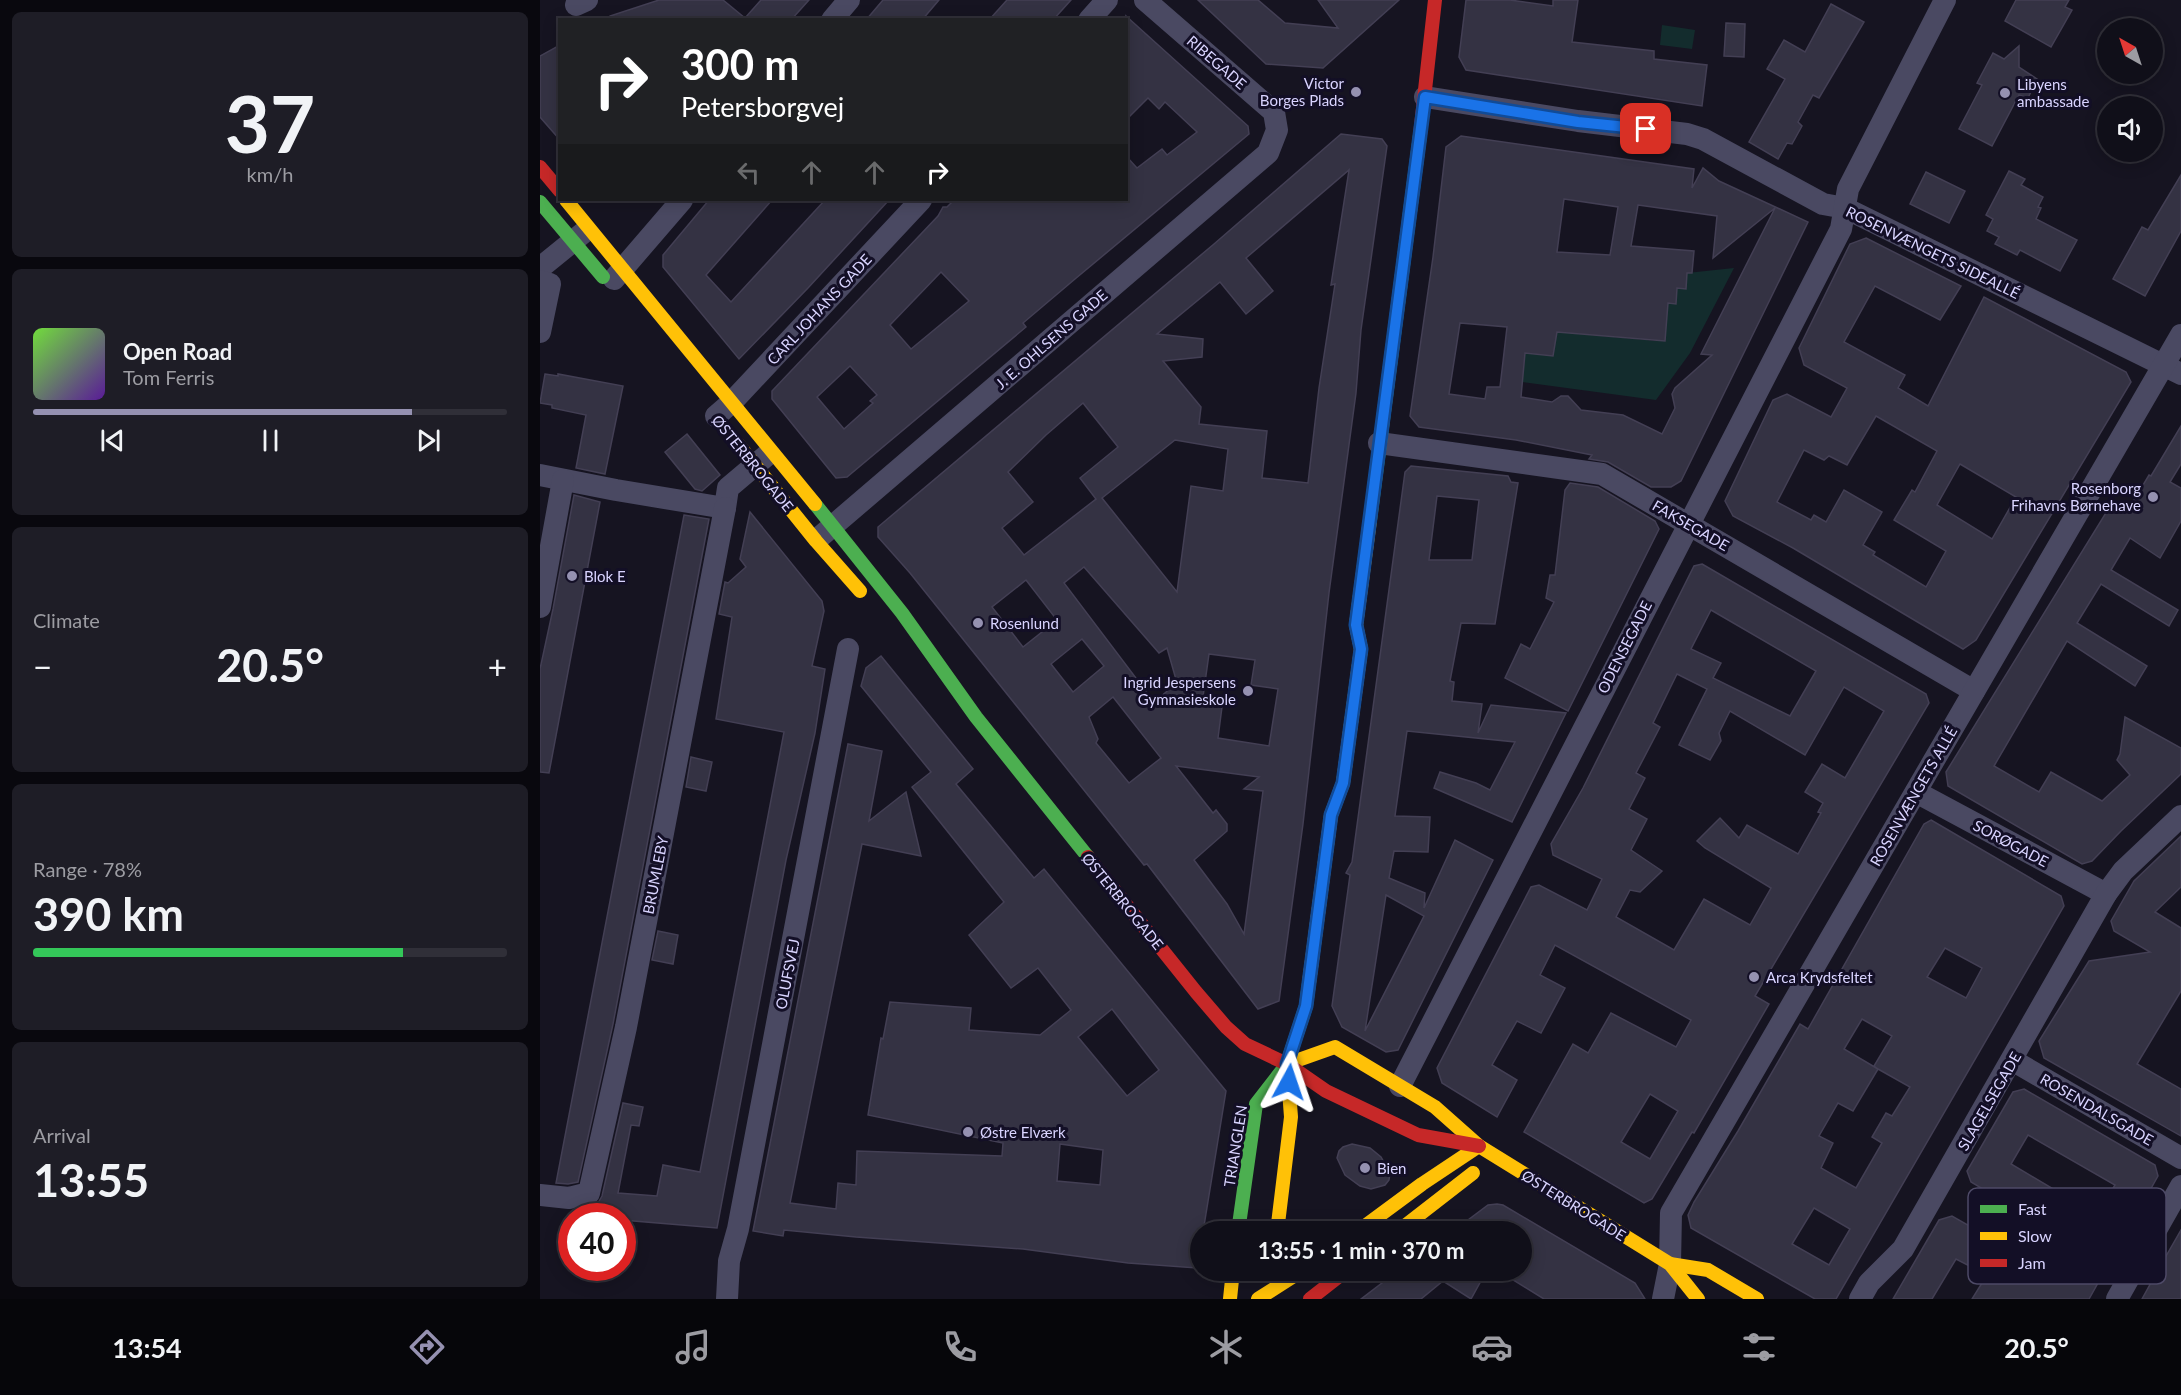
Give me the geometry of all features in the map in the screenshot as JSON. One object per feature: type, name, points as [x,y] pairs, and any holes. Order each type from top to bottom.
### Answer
[{"type":"street","points":[[834,18],[849,0]]},
{"type":"street","points":[[1091,18],[1107,0]]},
{"type":"street","name":"RIBEGADE","points":[[1145,0],[1274,112],[1277,130]]},
{"type":"street","points":[[1278,1221],[1291,1117],[1287,1064],[1306,1006],[1331,815],[1343,783],[1361,649],[1356,625],[1425,97],[1435,0]]},
{"type":"street","name":"ODENSEGADE","points":[[1400,1086],[1841,229],[1848,189],[1945,0]]},
{"type":"street","name":"ROSENVÆNGETS SIDEALLÉ","points":[[1425,97],[1578,122],[1687,134],[1704,140],[1823,204],[1845,208],[2172,370]]},
{"type":"street","name":"J. E. OHLSENS GADE","points":[[816,541],[1268,153],[1277,130]]},
{"type":"street","points":[[540,167],[558,189]]},
{"type":"street","name":"ØSTERBROGADE","points":[[566,201],[581,235],[721,416],[833,526],[902,613],[976,717],[1226,1027],[1245,1044],[1287,1064],[1326,1091],[1418,1135],[1479,1146]]},
{"type":"street","points":[[616,282],[681,201]]},
{"type":"street","name":"CARL JOHANS GADE","points":[[721,416],[920,201]]},
{"type":"street","name":"ØSTERBROGADE","points":[[540,202],[581,235],[616,282]]},
{"type":"street","points":[[540,268],[581,235]]},
{"type":"street","points":[[540,281],[550,284],[540,332]]},
{"type":"street","name":"ROSENVÆNGETS ALLÉ","points":[[1663,1299],[1670,1264],[1671,1213],[1974,691],[2172,370],[2181,335]]},
{"type":"street","name":"ØSTERBROGADE","points":[[721,416],[763,458],[816,541],[869,601]]},
{"type":"street","name":"FAKSEGADE","points":[[1379,443],[1602,474],[1974,691]]},
{"type":"street","name":"BRUMLEBY","points":[[540,1195],[569,1198],[589,1193],[626,1027],[728,488],[763,458]]},
{"type":"street","points":[[540,475],[725,508]]},
{"type":"street","points":[[540,607],[563,480]]},
{"type":"street","name":"ØSTERBROGADE","points":[[900,634],[976,717]]},
{"type":"street","name":"OLUFSVEJ","points":[[727,1299],[729,1261],[738,1229],[848,649]]},
{"type":"street","name":"SORØGADE","points":[[1916,792],[2106,894]]},
{"type":"street","name":"SLAGELSEGADE","points":[[1860,1299],[1869,1283],[1903,1249],[2106,894],[2123,871],[2181,816]]},
{"type":"street","name":"ØSTERBROGADE","points":[[1287,1064],[1335,1047],[1435,1107],[1479,1146],[1670,1264],[1698,1299]]},
{"type":"street","name":"ROSENDALSGADE","points":[[2012,1060],[2181,1158]]},
{"type":"street","name":"TRIANGLEN","points":[[1240,1221],[1256,1104],[1287,1064]]},
{"type":"street","points":[[1372,1221],[1479,1146]]},
{"type":"street","points":[[1411,1221],[1495,1156]]},
{"type":"street","points":[[2166,1212],[2181,1186]]},
{"type":"street","name":"ØSTERBROGADE","points":[[1670,1264],[1708,1270],[1757,1299]]},
{"type":"street","points":[[1230,1299],[1232,1281]]},
{"type":"street","points":[[1265,1297],[1269,1281]]},
{"type":"street","points":[[1265,1297],[1288,1281]]},
{"type":"street","points":[[1310,1299],[1333,1281]]},
{"type":"street","points":[[2117,1299],[2125,1284]]},
{"type":"green space","points":[[1662,25],[1695,30],[1692,49],[1660,45]]},
{"type":"green space","points":[[1734,268],[1690,353],[1656,400],[1522,382],[1528,329],[1657,341],[1660,316],[1668,303],[1676,303],[1677,288],[1686,289],[1687,273]]},
{"type":"building","points":[[659,0],[723,0],[745,18],[610,18],[610,16]]},
{"type":"building","points":[[761,0],[809,0],[793,18],[745,18]]},
{"type":"building","points":[[883,0],[939,0],[924,18],[868,18]]},
{"type":"building","points":[[1007,0],[1071,0],[1055,18],[991,18]]},
{"type":"building","points":[[1198,0],[1258,0],[1285,23],[1338,28],[1318,0],[1399,0],[1323,68],[1266,64]]},
{"type":"building","points":[[1466,0],[1510,0],[1553,6],[1553,0],[1578,0],[1572,42],[1654,51],[1654,59],[1707,65],[1702,106],[1466,70],[1459,57]]},
{"type":"building","points":[[2016,0],[2069,0],[2065,7],[2072,10],[2051,47],[2005,21]]},
{"type":"building","points":[[1831,4],[1864,22],[1819,98],[1813,95],[1798,122],[1802,126],[1792,144],[1787,143],[1778,159],[1749,142],[1785,79],[1767,69],[1784,40],[1805,52]]},
{"type":"building","points":[[1126,16],[1248,126],[1249,134],[1023,323],[1026,327],[847,477],[836,478],[772,399],[772,391],[938,216],[943,207],[947,207],[953,201],[1128,201],[1128,158],[1137,168],[1162,149],[1167,155],[1197,132],[1165,102],[1159,109],[1148,98],[1128,118],[1128,18]],"holes":[[[941,272],[969,301],[911,349],[890,325]],[[850,366],[877,395],[870,401],[873,403],[844,429],[817,397]]]},
{"type":"building","points":[[1726,23],[1745,24],[1744,57],[1724,56]]},
{"type":"building","points":[[558,46],[558,138],[540,117],[540,56]]},
{"type":"building","points":[[2019,46],[2019,67],[2037,79],[2028,98],[2019,95],[1992,146],[1959,129],[1982,85],[1977,83],[1993,53],[2004,59]]},
{"type":"building","points":[[1341,134],[1382,139],[1387,146],[1361,330],[1356,393],[1279,1001],[1258,1009],[1147,864],[1144,865],[910,573],[878,537],[878,527]],"holes":[[[1349,170],[1331,285],[1335,284],[1319,388],[1308,483],[1262,478],[1267,431],[1199,424],[1201,407],[1163,361],[1202,357],[1203,339],[1157,334],[1220,282],[1246,314],[1273,291],[1246,258]],[[1083,403],[1118,447],[1080,478],[1096,499],[1024,555],[1002,528],[1033,502],[1008,472]],[[1175,440],[1228,449],[1223,491],[1191,486],[1177,592],[1102,498]],[[1084,567],[1159,653],[1167,648],[1177,683],[1154,702],[1064,583]],[[1026,580],[1057,620],[1023,647],[992,607]],[[1082,639],[1104,666],[1073,692],[1051,664]],[[1209,654],[1255,660],[1251,685],[1278,689],[1269,746],[1218,738],[1222,707],[1202,704]],[[1113,697],[1161,758],[1129,783],[1096,743],[1098,739],[1089,717]],[[1176,766],[1259,777],[1244,789],[1263,791],[1244,934],[1227,904],[1194,860],[1227,831],[1227,824],[1216,810],[1213,813]]]},
{"type":"building","points":[[1461,136],[1694,169],[1692,188],[1703,168],[1719,181],[1808,222],[1681,481],[1671,487],[1651,487],[1608,462],[1589,459],[1592,455],[1516,440],[1419,427],[1410,416],[1446,147]],"holes":[[[1564,199],[1618,207],[1610,255],[1557,252]],[[1638,205],[1717,216],[1713,258],[1775,208],[1701,354],[1712,355],[1675,388],[1672,394],[1675,408],[1662,434],[1623,415],[1581,410],[1568,396],[1561,396],[1552,402],[1521,397],[1525,353],[1553,356],[1557,332],[1665,341],[1668,303],[1676,304],[1677,288],[1686,289],[1687,273],[1692,273],[1694,251],[1631,246]],[[1460,323],[1507,327],[1500,387],[1487,387],[1485,399],[1449,394]]]},
{"type":"building","points":[[2009,171],[2025,179],[2021,185],[2043,197],[2036,219],[2077,240],[2060,271],[2020,250],[2017,255],[1995,244],[1999,237],[1987,231],[1993,219],[1986,215]]},
{"type":"building","points":[[1926,172],[1965,191],[1949,223],[1910,204]]},
{"type":"building","points":[[2181,175],[2181,231],[2145,296],[2113,279],[2142,227],[2148,230]]},
{"type":"building","points":[[708,201],[771,201],[706,275],[731,302],[824,201],[888,201],[739,359],[663,267],[663,255]]},
{"type":"building","points":[[1866,238],[1961,286],[1940,320],[1875,286],[1844,342],[1905,375],[1898,388],[1928,406],[1984,297],[2126,372],[2131,382],[1976,640],[1963,649],[1793,548],[1733,516],[1725,501],[1773,400],[1787,394],[1831,417],[1847,388],[1804,365],[1799,348],[1850,244]],"holes":[[[1876,416],[1937,451],[1915,492],[1912,490],[1894,520],[1946,551],[1926,587],[1873,555],[1875,552],[1863,545],[1882,512],[1844,490],[1826,522],[1814,515],[1811,520],[1777,502],[1804,450],[1824,460],[1829,456],[1847,465]],[[1960,464],[2016,497],[1992,539],[1937,505]]]},
{"type":"building","points":[[545,374],[558,376],[558,374],[623,386],[605,474],[576,468],[586,415],[552,408],[552,405],[540,403]]},
{"type":"building","points":[[2181,426],[2181,464],[2170,482],[2181,488],[2181,521],[2160,558],[2130,538],[2111,570],[2178,610],[2169,626],[2101,584],[2077,623],[2147,666],[2135,686],[2067,641],[1994,766],[2039,792],[2051,772],[2102,801],[2130,775],[2117,760],[2120,754],[2125,717],[2181,748],[2181,774],[2092,861],[2082,864],[1948,786],[1946,772],[2112,503],[2127,512]]},
{"type":"building","points":[[687,434],[720,475],[702,491],[695,489],[665,452]]},
{"type":"building","points":[[1411,466],[1508,476],[1511,482],[1518,483],[1495,624],[1461,623],[1450,681],[1454,682],[1452,701],[1482,704],[1478,733],[1491,705],[1566,713],[1512,822],[1434,788],[1440,772],[1476,783],[1490,790],[1515,742],[1407,731],[1395,816],[1430,817],[1428,852],[1394,851],[1389,878],[1425,893],[1424,908],[1455,840],[1493,860],[1398,1050],[1386,1052],[1342,1027],[1332,1006],[1350,875],[1346,873],[1352,862],[1405,472]],"holes":[[[1437,496],[1479,500],[1472,560],[1429,560]],[[1386,895],[1424,916],[1365,1031]]]},
{"type":"building","points":[[1570,483],[1598,487],[1655,521],[1659,529],[1568,711],[1505,678],[1521,644],[1530,649],[1554,602],[1546,598],[1550,575],[1555,575],[1565,490]]},
{"type":"building","name":"Blok E","points":[[574,495],[600,502],[549,773],[540,772],[540,669]]},
{"type":"building","points":[[750,512],[822,601],[824,611],[812,666],[825,669],[815,733],[786,860],[717,1228],[636,1221],[636,1203],[598,1203],[602,1196],[623,1103],[643,1107],[639,1126],[631,1125],[618,1193],[657,1196],[663,1165],[700,1172],[784,732],[716,719],[732,617],[719,614],[725,582],[728,583],[746,567],[740,559]]},
{"type":"building","points":[[684,515],[709,519],[613,1024],[578,1182],[556,1183]]},
{"type":"building","points":[[1702,564],[1926,694],[1929,703],[1755,996],[1769,1004],[1694,1133],[1692,1132],[1652,1199],[1644,1203],[1524,1132],[1573,1044],[1588,1053],[1611,1013],[1676,1047],[1691,1020],[1555,945],[1540,975],[1565,988],[1541,1033],[1517,1021],[1492,1065],[1517,1080],[1497,1117],[1442,1083],[1437,1068],[1531,887],[1539,885],[1587,910],[1602,879],[1553,855],[1551,844],[1583,788],[1694,566]],"holes":[[[1711,610],[1816,671],[1790,716],[1713,678],[1721,663],[1691,649]],[[1677,674],[1707,689],[1679,745],[1710,760],[1721,741],[1719,733],[1730,711],[1805,755],[1844,687],[1884,711],[1845,778],[1822,764],[1805,792],[1823,803],[1818,812],[1821,813],[1798,854],[1747,825],[1739,838],[1720,818],[1697,841],[1771,888],[1750,925],[1704,899],[1674,950],[1616,917],[1630,890],[1640,892],[1662,871],[1631,850],[1647,819],[1629,809],[1645,778],[1636,773],[1660,727],[1653,723]],[[1650,1094],[1678,1111],[1650,1159],[1621,1142]]]},
{"type":"building","points":[[881,656],[973,769],[956,784],[1034,878],[1044,869],[1226,1091],[1205,1221],[1190,1221],[1190,1267],[1128,1263],[1023,1249],[784,1230],[783,1236],[753,1231],[848,744],[882,751],[869,821],[906,792],[921,856],[862,844],[790,1203],[836,1209],[838,1183],[856,1185],[857,1151],[1002,1156],[1003,1143],[868,1115],[881,1038],[883,1039],[890,1002],[971,1008],[969,1030],[1040,1035],[1071,1010],[1038,968],[1011,988],[969,935],[1004,902],[912,787],[931,772],[861,686],[866,668]],"holes":[[[1112,1009],[1159,1070],[1127,1096],[1078,1037]],[[1060,1144],[1103,1150],[1100,1185],[1057,1181]]]},
{"type":"building","points":[[691,757],[712,762],[706,791],[686,787]]},
{"type":"building","points":[[1931,820],[2061,896],[2064,906],[1836,1299],[1815,1299],[1691,1228],[1688,1215],[1800,1024],[1808,1029],[1924,824]],"holes":[[[1945,948],[1982,968],[1966,998],[1927,977]],[[1862,1019],[1892,1036],[1874,1066],[1878,1069],[1844,1049]],[[1878,1069],[1910,1087],[1892,1116],[1886,1113],[1872,1137],[1882,1143],[1856,1188],[1821,1168],[1833,1143],[1819,1136],[1838,1103],[1853,1111]],[[1814,1208],[1850,1229],[1829,1265],[1792,1244]]]},
{"type":"building","points":[[2181,836],[2181,887],[2155,912],[2181,928],[2181,991],[2137,1064],[2181,1089],[2181,1136],[2044,1058],[2039,1041],[2089,961],[2150,952],[2114,931],[2111,921],[2134,881]]},
{"type":"building","points":[[658,931],[678,935],[673,964],[652,960]]},
{"type":"building","points":[[2024,1089],[2155,1165],[2158,1176],[2151,1188],[2113,1188],[2115,1185],[2028,1135],[2011,1164],[2051,1188],[1981,1188],[1971,1182],[1967,1171],[2013,1092]]},
{"type":"building","name":"Bien","points":[[1352,1144],[1370,1148],[1381,1157],[1390,1173],[1385,1185],[1371,1189],[1360,1186],[1345,1175],[1337,1158],[1343,1147]]},
{"type":"building","points":[[1488,1205],[1503,1205],[1530,1221],[1467,1221]]},
{"type":"building","points":[[1952,1216],[1968,1225],[1968,1265],[1956,1259],[1932,1299],[1893,1299],[1939,1220]]},
{"type":"building","points":[[1532,1222],[1635,1283],[1645,1299],[1544,1299],[1515,1281],[1532,1281]]},
{"type":"building","points":[[2181,1230],[2181,1299],[2142,1299],[2150,1284],[2166,1284],[2166,1256]]},
{"type":"building","points":[[1385,1281],[1443,1281],[1421,1299],[1361,1299]]},
{"type":"building","points":[[1443,1281],[1481,1281],[1471,1299]]},
{"type":"building","points":[[1981,1284],[2097,1284],[2089,1299],[1972,1299]]},
{"type":"traffic: fast","points":[[1370,520],[1420,135]]},
{"type":"traffic: fast","points":[[540,202],[603,277]]},
{"type":"traffic: fast","points":[[815,504],[902,613],[976,717],[1088,857]]},
{"type":"traffic: fast","points":[[1240,1221],[1256,1104],[1287,1064],[1306,1006],[1309,983]]},
{"type":"traffic: slow","points":[[567,201],[815,504]]},
{"type":"traffic: slow","points":[[738,444],[816,541],[860,591]]},
{"type":"traffic: slow","points":[[1309,983],[1331,815],[1343,783],[1361,649],[1356,625],[1370,520]]},
{"type":"traffic: slow","points":[[1287,1064],[1335,1047],[1435,1107],[1479,1146],[1670,1264],[1698,1299]]},
{"type":"traffic: slow","points":[[1278,1221],[1291,1117],[1287,1064]]},
{"type":"traffic: slow","points":[[1372,1221],[1479,1146]]},
{"type":"traffic: slow","points":[[1411,1221],[1473,1173]]},
{"type":"traffic: slow","points":[[1670,1264],[1708,1270],[1757,1299]]},
{"type":"traffic: slow","points":[[1230,1299],[1232,1281]]},
{"type":"traffic: slow","points":[[1258,1299],[1286,1281]]},
{"type":"traffic: jam","points":[[1420,135],[1435,0]]},
{"type":"traffic: jam","points":[[540,167],[558,189]]},
{"type":"traffic: jam","points":[[1088,857],[1196,992],[1226,1027],[1245,1044],[1287,1064],[1326,1091],[1418,1135],[1479,1146]]},
{"type":"traffic: jam","points":[[1310,1299],[1333,1281]]},
{"type":"place","name":"Victor Borges Plads","points":[[1356,92]]},
{"type":"place","name":"Libyens ambassade","points":[[2005,93]]},
{"type":"place","name":"Rosenborg Frihavns Børnehave","points":[[2153,497]]},
{"type":"place","name":"Blok E","points":[[572,576]]},
{"type":"place","name":"Rosenlund","points":[[978,623]]},
{"type":"place","name":"Ingrid Jespersens Gymnasieskole","points":[[1248,691]]},
{"type":"place","name":"Arca Krydsfeltet","points":[[1754,977]]},
{"type":"place","name":"Østre Elværk","points":[[968,1132]]},
{"type":"place","name":"Bien","points":[[1365,1168]]},
{"type":"route","points":[[1289,1082],[1287,1064],[1306,1006],[1331,815],[1343,783],[1361,649],[1356,625],[1425,97],[1578,122],[1646,129]]}]
